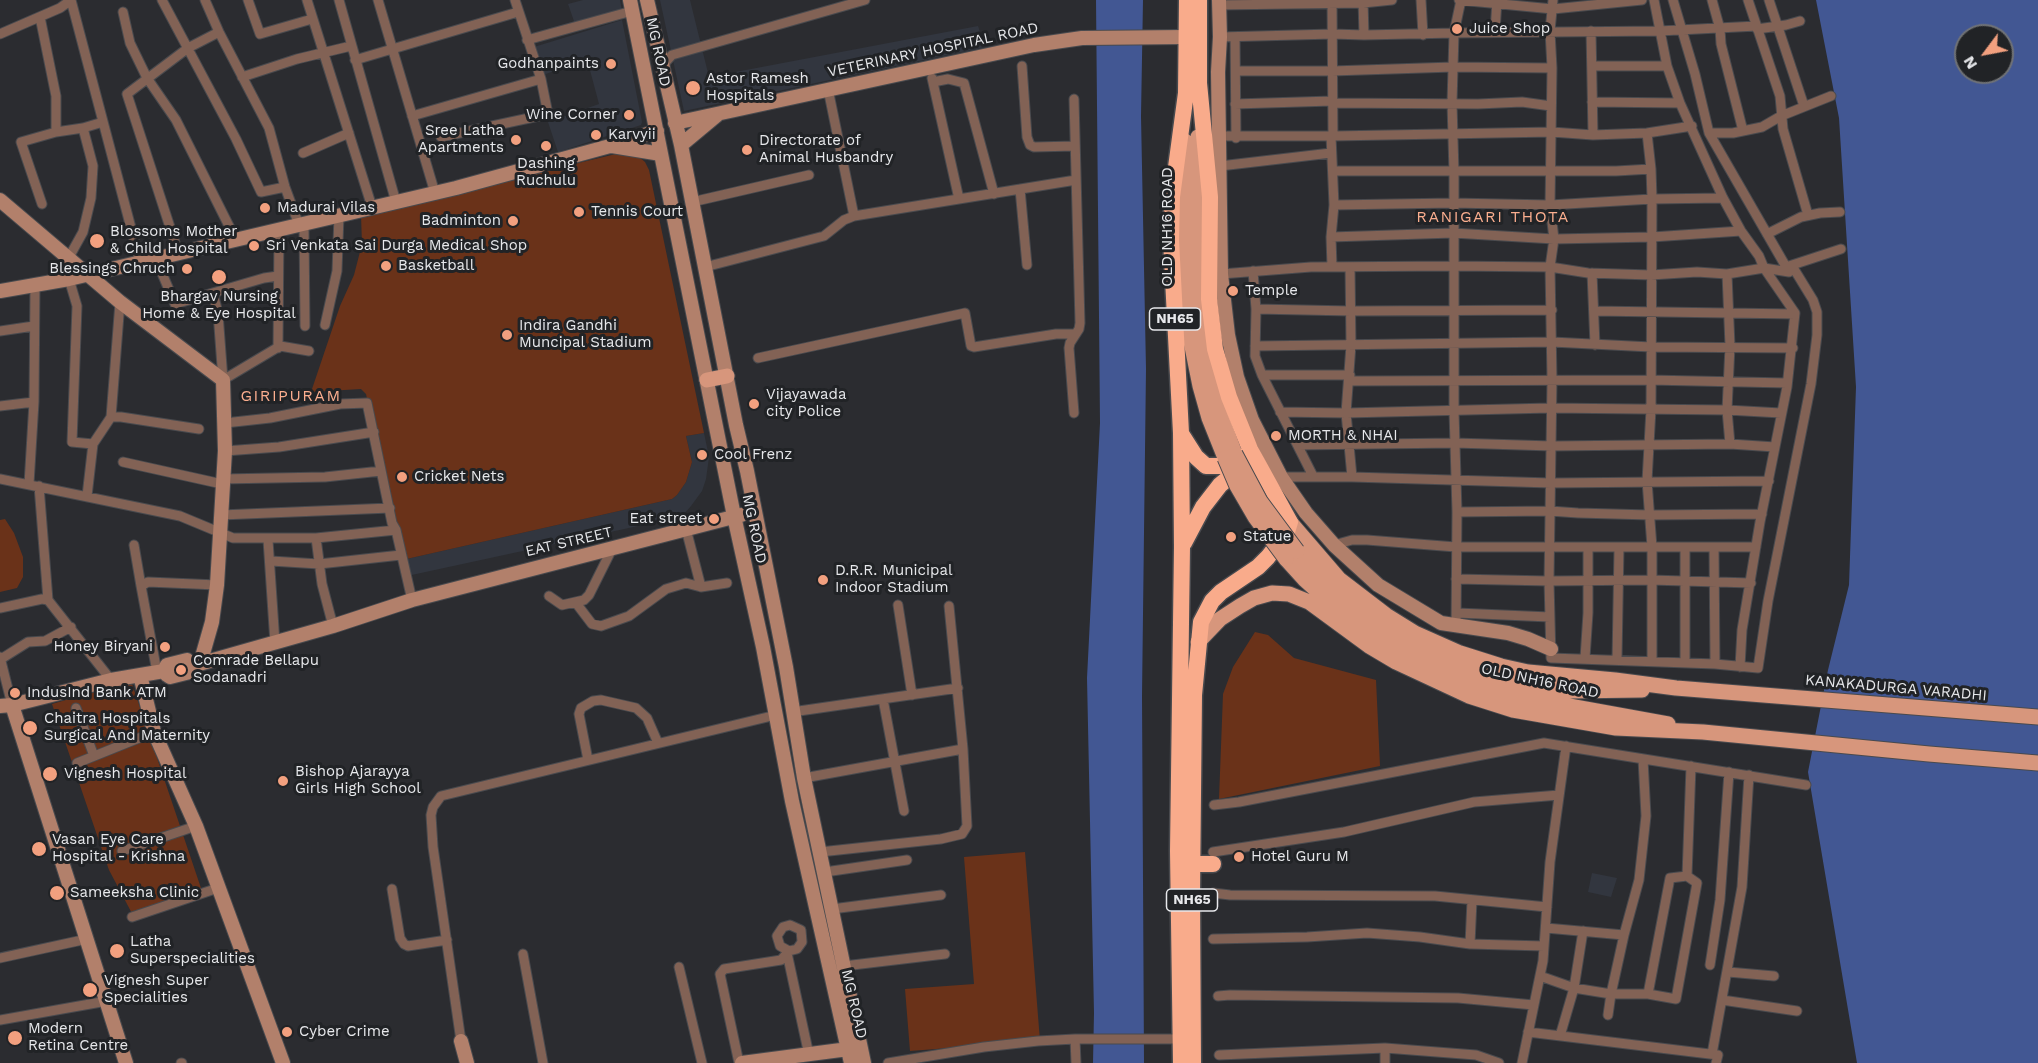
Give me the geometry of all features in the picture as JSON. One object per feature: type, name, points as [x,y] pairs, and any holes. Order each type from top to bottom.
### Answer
[{"type":"highway","name":"NH65","points":[[1187,0],[1194,37]]},
{"type":"highway","name":"NH65","points":[[1181,1063],[1175,1040],[1182,547],[1181,433],[1172,252],[1172,197],[1193,88],[1194,37],[1199,0]]},
{"type":"highway","name":"NH65","points":[[1193,88],[1210,197],[1209,299],[1215,349],[1229,397],[1237,454],[1273,477],[1290,522],[1287,532],[1269,557],[1248,575],[1221,592],[1212,601],[1201,622],[1194,695],[1193,1063]]},
{"type":"highway","points":[[1181,433],[1196,457],[1206,466],[1223,466],[1242,456],[1237,454]]},
{"type":"highway","points":[[1182,547],[1203,507],[1220,485],[1240,475],[1254,474],[1273,477]]},
{"type":"highway","points":[[1181,618],[1201,622]]},
{"type":"highway","points":[[1192,864],[1213,858]]},
{"type":"main road","name":"OLD NH16 ROAD","points":[[1193,88],[1184,273],[1188,327],[1209,418],[1237,454],[1237,486],[1255,517],[1292,555],[1386,630],[1424,651],[1484,676],[1515,684],[1567,691],[1623,692],[1676,688]]},
{"type":"main road","points":[[707,380],[727,376]]},
{"type":"main road","points":[[1290,522],[1339,579],[1365,600],[1415,633],[1460,654],[1528,672],[1676,688]]},
{"type":"main road","name":"OLD NH16 ROAD","points":[[1292,555],[1305,580],[1335,607],[1375,637],[1440,672],[1476,687],[1514,696],[1703,732]]},
{"type":"main road","points":[[1198,642],[1220,619],[1254,598],[1272,593],[1289,594],[1309,602],[1396,662],[1469,696],[1513,710],[1616,728],[1703,732],[2038,763]]},
{"type":"main road","name":"KANAKADURGA VARADHI","points":[[1676,688],[2038,717]]},
{"type":"street","points":[[0,34],[60,8],[71,0],[140,262]]},
{"type":"street","points":[[162,0],[236,139],[261,192],[285,187]]},
{"type":"street","points":[[206,0],[219,32],[269,128],[298,225],[304,229],[304,326]]},
{"type":"street","points":[[248,0],[260,34],[312,19]]},
{"type":"street","points":[[307,0],[372,207]]},
{"type":"street","points":[[339,0],[396,202]]},
{"type":"street","points":[[378,0],[435,193]]},
{"type":"street","points":[[441,137],[548,114],[541,79],[515,0]]},
{"type":"street","name":"MG ROAD","points":[[647,0],[681,145],[786,667],[804,778],[844,966],[856,1058]]},
{"type":"street","points":[[663,65],[672,55],[865,0]]},
{"type":"street","points":[[1392,0],[1219,2],[1221,274],[1228,335],[1237,378],[1273,477],[1363,578],[1441,623],[1457,620],[1550,617]]},
{"type":"street","points":[[1421,0],[1423,34]]},
{"type":"street","points":[[1457,620],[1452,103],[1454,33],[1460,0],[1553,5],[1642,0]]},
{"type":"street","points":[[1654,0],[1667,66],[1680,103],[1723,198],[1741,231],[1794,314],[1793,348],[1742,630],[1740,667]]},
{"type":"street","points":[[1673,0],[1708,129],[1787,270]]},
{"type":"street","points":[[1712,0],[1743,131]]},
{"type":"street","points":[[1748,0],[1780,96],[1783,129],[1808,215]]},
{"type":"street","points":[[1769,0],[1804,106]]},
{"type":"street","points":[[1332,2],[1331,153],[1335,205],[1331,237],[1332,267]]},
{"type":"street","points":[[1363,2],[1364,35]]},
{"type":"street","points":[[1495,32],[1496,2]]},
{"type":"street","points":[[1221,274],[1332,267],[1550,267],[1592,273],[1650,275],[1697,272],[1726,274],[1764,268],[1794,269],[1813,300],[1817,336],[1811,384],[1768,601],[1758,668],[1715,664],[1551,658],[1549,581],[1552,310],[1550,267],[1554,239],[1551,205],[1550,32],[1553,5]]},
{"type":"street","points":[[527,40],[631,6]]},
{"type":"street","name":"MG ROAD","points":[[631,6],[792,801],[839,1011],[856,1058]]},
{"type":"street","points":[[123,12],[130,43],[147,78],[176,120],[236,240]]},
{"type":"street","points":[[355,60],[518,12]]},
{"type":"street","points":[[40,17],[56,96],[56,132]]},
{"type":"street","points":[[1220,37],[1659,31],[1778,26],[1800,21]]},
{"type":"street","points":[[1591,31],[1593,135]]},
{"type":"street","points":[[178,252],[128,94],[188,48],[219,32]]},
{"type":"street","name":"VETERINARY HOSPITAL ROAD","points":[[675,123],[1034,45],[1082,38],[1220,37]]},
{"type":"street","points":[[1235,37],[1236,138]]},
{"type":"street","points":[[242,77],[351,46]]},
{"type":"street","points":[[1022,66],[1027,137],[1030,145],[1034,147],[1075,146]]},
{"type":"street","points":[[1592,66],[1667,66]]},
{"type":"street","points":[[930,67],[959,200]]},
{"type":"street","points":[[1236,71],[1453,67],[1552,68]]},
{"type":"street","points":[[412,117],[541,79]]},
{"type":"street","points":[[933,82],[948,79],[964,83],[994,194]]},
{"type":"street","points":[[828,89],[854,216]]},
{"type":"street","points":[[1790,94],[1800,94]]},
{"type":"street","points":[[1220,136],[1236,138],[1552,132],[1593,135],[1647,133],[1692,127],[1743,131],[1762,127],[1781,116],[1831,96]]},
{"type":"street","points":[[1074,99],[1080,323],[1069,348],[1074,413]]},
{"type":"street","points":[[1235,104],[1522,102],[1551,106]]},
{"type":"street","points":[[1592,102],[1680,103]]},
{"type":"street","points":[[681,145],[721,112]]},
{"type":"street","points":[[42,204],[21,142],[103,122]]},
{"type":"street","points":[[68,259],[83,232],[92,192],[93,166],[83,128]]},
{"type":"street","points":[[0,291],[87,275],[509,175],[657,131]]},
{"type":"street","points":[[303,153],[349,133]]},
{"type":"street","points":[[1647,133],[1652,199],[1651,409],[1647,481],[1652,547],[1652,661]]},
{"type":"street","points":[[610,146],[661,154]]},
{"type":"street","points":[[1220,166],[1331,153]]},
{"type":"street","points":[[1332,171],[1454,173],[1651,169]]},
{"type":"street","points":[[692,201],[809,175]]},
{"type":"street","points":[[705,267],[824,236],[844,220],[854,216],[1076,180]]},
{"type":"street","points":[[1020,189],[1028,265]]},
{"type":"street","points":[[1335,205],[1453,203],[1551,205],[1652,199],[1723,198]]},
{"type":"street","points":[[0,200],[120,302],[223,380]]},
{"type":"street","points":[[1767,234],[1808,215],[1839,212]]},
{"type":"street","points":[[325,325],[337,271],[339,215]]},
{"type":"street","points":[[278,348],[279,230]]},
{"type":"street","points":[[1331,237],[1453,233],[1554,239],[1652,237],[1741,231]]},
{"type":"street","points":[[1787,270],[1841,249]]},
{"type":"street","points":[[1759,256],[1779,256]]},
{"type":"street","points":[[156,259],[175,304],[278,276]]},
{"type":"street","points":[[1350,268],[1351,345],[1346,413],[1352,477]]},
{"type":"street","points":[[1253,271],[1256,309],[1254,356],[1314,476]]},
{"type":"street","points":[[1592,273],[1595,345]]},
{"type":"street","points":[[1726,274],[1730,346],[1727,382],[1730,444]]},
{"type":"street","points":[[69,279],[77,306],[72,442],[93,444]]},
{"type":"street","points":[[29,484],[34,402],[35,285]]},
{"type":"street","points":[[196,665],[212,622],[217,585],[225,451],[218,313],[213,294]]},
{"type":"street","points":[[87,496],[93,444],[111,417],[120,302]]},
{"type":"street","points":[[1256,309],[1552,310]]},
{"type":"street","points":[[1593,310],[1794,314]]},
{"type":"street","points":[[758,358],[965,313],[971,346],[974,347],[1056,334],[1075,334]]},
{"type":"street","points":[[0,331],[34,326]]},
{"type":"street","points":[[1255,346],[1552,342],[1651,347],[1793,348]]},
{"type":"street","points":[[223,380],[280,346],[309,351]]},
{"type":"street","points":[[1262,375],[1787,383]]},
{"type":"street","points":[[0,406],[34,402]]},
{"type":"street","points":[[225,423],[367,403],[392,523],[396,530],[412,600]]},
{"type":"street","points":[[1280,412],[1346,413],[1551,408],[1727,410],[1781,413]]},
{"type":"street","points":[[111,417],[199,429]]},
{"type":"street","points":[[225,451],[279,447],[374,432]]},
{"type":"street","points":[[1298,445],[1455,443],[1648,446],[1730,444],[1775,447]]},
{"type":"street","points":[[123,462],[222,482],[325,477],[381,471]]},
{"type":"street","points":[[1273,477],[1314,476],[1551,483],[1769,480]]},
{"type":"street","points":[[0,479],[180,516],[233,538],[268,540],[316,538],[396,530]]},
{"type":"street","points":[[39,486],[48,600],[111,680]]},
{"type":"street","points":[[221,515],[390,508]]},
{"type":"street","name":"EAT STREET","points":[[161,671],[170,677],[190,672],[196,665],[333,626],[412,600],[755,512]]},
{"type":"street","points":[[1457,512],[1762,514]]},
{"type":"street","points":[[686,529],[701,587]]},
{"type":"street","points":[[316,538],[322,584],[333,626]]},
{"type":"street","points":[[268,540],[275,643]]},
{"type":"street","points":[[1334,545],[1352,540],[1368,540],[1456,548],[1756,547]]},
{"type":"street","points":[[6,706],[111,680],[161,671],[141,586],[134,544]]},
{"type":"street","points":[[1585,658],[1588,547]]},
{"type":"street","points":[[1685,547],[1685,663]]},
{"type":"street","points":[[1617,660],[1619,548]]},
{"type":"street","points":[[1714,548],[1715,664]]},
{"type":"street","points":[[549,596],[562,605],[584,600],[589,595],[612,549]]},
{"type":"street","points":[[271,561],[319,564],[400,555]]},
{"type":"street","points":[[1456,579],[1685,580],[1751,583]]},
{"type":"street","points":[[141,586],[148,582],[217,585]]},
{"type":"street","points":[[576,603],[592,624],[601,626],[629,616],[666,589],[686,583],[701,587],[727,583]]},
{"type":"street","points":[[0,608],[42,599],[48,600]]},
{"type":"street","points":[[898,605],[912,695]]},
{"type":"street","points":[[820,852],[941,839],[962,834],[967,826],[963,749],[949,606]]},
{"type":"street","points":[[1457,620],[1528,639],[1551,649]]},
{"type":"street","points":[[71,627],[45,641],[28,642],[0,658],[6,706],[87,939],[126,1063]]},
{"type":"street","points":[[140,675],[154,732],[196,826],[282,1063]]},
{"type":"street","points":[[792,712],[957,688]]},
{"type":"street","points":[[883,699],[904,811]]},
{"type":"street","points":[[588,760],[579,714],[581,708],[593,701],[601,700],[636,708],[647,718],[658,743]]},
{"type":"street","points":[[76,708],[94,756]]},
{"type":"street","points":[[467,1063],[461,1041],[434,847],[431,815],[441,796],[776,716]]},
{"type":"street","points":[[76,763],[154,732]]},
{"type":"street","points":[[1214,805],[1544,743],[1806,784]]},
{"type":"street","points":[[1522,1063],[1540,976],[1550,862],[1566,746]]},
{"type":"street","points":[[804,778],[963,749]]},
{"type":"street","points":[[1608,1015],[1624,934],[1639,879],[1646,816],[1643,759]]},
{"type":"street","points":[[1687,876],[1691,766]]},
{"type":"street","points":[[1710,965],[1720,900],[1729,772]]},
{"type":"street","points":[[1528,1032],[1714,1059],[1742,887],[1749,775]]},
{"type":"street","points":[[1213,858],[1344,832],[1474,802],[1559,795]]},
{"type":"street","points":[[122,851],[196,826]]},
{"type":"street","points":[[825,872],[907,860]]},
{"type":"street","points":[[1540,976],[1574,987],[1611,994],[1648,994],[1676,999],[1697,883],[1687,876],[1670,878],[1648,994]]},
{"type":"street","points":[[132,917],[218,888]]},
{"type":"street","points":[[392,889],[400,938],[404,944],[408,946],[447,940]]},
{"type":"street","points":[[1213,893],[1265,896],[1435,896],[1547,907]]},
{"type":"street","points":[[832,909],[941,895]]},
{"type":"street","points":[[1470,944],[1472,900]]},
{"type":"street","points":[[1546,928],[1624,934]]},
{"type":"street","points":[[1560,1036],[1574,987],[1583,931]]},
{"type":"street","points":[[1213,939],[1367,933],[1420,936],[1470,944],[1544,946]]},
{"type":"street","points":[[0,958],[87,939]]},
{"type":"street","points":[[811,1054],[788,952],[781,960],[724,969],[720,974],[741,1063],[811,1054],[856,1058]]},
{"type":"street","points":[[523,954],[543,1063]]},
{"type":"street","points":[[844,966],[945,954]]},
{"type":"street","points":[[679,968],[702,1063]]},
{"type":"street","points":[[1728,972],[1774,976]]},
{"type":"street","points":[[1218,996],[1458,998],[1534,1005]]},
{"type":"street","points":[[1722,1000],[1797,1011]]},
{"type":"street","points":[[0,1020],[107,1001]]},
{"type":"street","points":[[811,1054],[830,1047],[834,1040],[839,1011]]},
{"type":"street","points":[[888,1063],[984,1047],[1078,1039],[1175,1040]]},
{"type":"street","points":[[1076,1063],[1078,1039]]},
{"type":"street","points":[[457,1063],[461,1041]]},
{"type":"street","points":[[1385,1048],[1385,1063]]},
{"type":"street","points":[[1219,1055],[1385,1048],[1476,1055],[1499,1063]]},
{"type":"street","points":[[844,1063],[856,1058]]},
{"type":"shaded area","points":[[583,0],[620,0],[622,11],[575,24],[568,4]]},
{"type":"shaded area","points":[[660,0],[690,0],[709,77],[978,26],[985,47],[684,111]]},
{"type":"shaded area","points":[[622,20],[641,125],[558,152],[548,122],[599,104],[587,59],[543,75],[534,47]]},
{"type":"shaded area","name":"Indira Gandhi Muncipal Stadium","points":[[616,154],[638,156],[649,170],[704,433],[686,436],[692,462],[686,482],[672,499],[402,560],[366,394],[361,389],[311,392],[340,306],[354,275],[362,244],[361,215]]},
{"type":"shaded area","points":[[704,433],[709,457],[706,479],[702,491],[684,514],[675,518],[407,576],[402,560],[672,499],[686,482],[692,462],[686,436]]},
{"type":"shaded area","points":[[5,519],[14,533],[23,557],[23,577],[17,588],[0,592],[0,520]]},
{"type":"shaded area","points":[[1255,632],[1268,635],[1294,658],[1376,680],[1380,766],[1219,799],[1223,694],[1233,667]]},
{"type":"shaded area","points":[[131,681],[203,894],[136,921],[109,870],[52,704]]},
{"type":"shaded area","points":[[1025,852],[1040,1041],[910,1051],[905,989],[974,984],[964,857]]},
{"type":"shaded area","points":[[1592,873],[1617,878],[1611,897],[1588,892]]},
{"type":"water","points":[[1096,0],[1143,0],[1141,116],[1146,369],[1142,696],[1144,1063],[1093,1063],[1087,678],[1100,423]]},
{"type":"water","points":[[1816,0],[2038,0],[2038,1063],[1857,1063],[1808,772],[1828,670],[1849,585],[1856,387],[1839,118]]},
{"type":"place","name":"Juice Shop","points":[[1457,29]]},
{"type":"place","name":"Godhanpaints","points":[[611,64]]},
{"type":"place","name":"Astor Ramesh Hospitals","points":[[693,88]]},
{"type":"place","name":"Wine Corner","points":[[629,115]]},
{"type":"place","name":"Karvyii","points":[[596,135]]},
{"type":"place","name":"Sree Latha Apartments","points":[[516,140]]},
{"type":"place","name":"Dashing Ruchulu","points":[[546,146]]},
{"type":"place","name":"Directorate of Animal Husbandry","points":[[747,150]]},
{"type":"place","name":"Madurai Vilas","points":[[265,208]]},
{"type":"place","name":"Tennis Court","points":[[579,212]]},
{"type":"place","name":"Badminton","points":[[513,221]]},
{"type":"place","name":"Blossoms Mother & Child Hospital","points":[[97,241]]},
{"type":"place","name":"Sri Venkata Sai Durga Medical Shop","points":[[254,246]]},
{"type":"place","name":"Basketball","points":[[386,266]]},
{"type":"place","name":"Blessings Chruch","points":[[187,269]]},
{"type":"place","name":"Bhargav Nursing Home & Eye Hospital","points":[[219,277]]},
{"type":"place","name":"Temple","points":[[1233,291]]},
{"type":"place","name":"Indira Gandhi Muncipal Stadium","points":[[507,335]]},
{"type":"place","name":"Vijayawada city Police","points":[[754,404]]},
{"type":"place","name":"MORTH & NHAI","points":[[1276,436]]},
{"type":"place","name":"Cool Frenz","points":[[702,455]]},
{"type":"place","name":"Cricket Nets","points":[[402,477]]},
{"type":"place","name":"Eat street","points":[[714,519]]},
{"type":"place","name":"Statue","points":[[1231,537]]},
{"type":"place","name":"D.R.R. Municipal Indoor Stadium","points":[[823,580]]},
{"type":"place","name":"Honey Biryani","points":[[165,647]]},
{"type":"place","name":"Comrade Bellapu Sodanadri","points":[[181,670]]},
{"type":"place","name":"IndusInd Bank ATM","points":[[15,693]]},
{"type":"place","name":"Chaitra Hospitals Surgical And Maternity","points":[[30,728]]},
{"type":"place","name":"Vignesh Hospital","points":[[50,774]]},
{"type":"place","name":"Bishop Ajarayya Girls High School","points":[[283,781]]},
{"type":"place","name":"Vasan Eye Care Hospital - Krishna","points":[[39,849]]},
{"type":"place","name":"Hotel Guru M","points":[[1239,857]]},
{"type":"place","name":"Sameeksha Clinic","points":[[57,893]]},
{"type":"place","name":"Latha Superspecialities","points":[[117,951]]},
{"type":"place","name":"Vignesh Super Specialities","points":[[90,990]]},
{"type":"place","name":"Cyber Crime","points":[[287,1032]]},
{"type":"place","name":"Modern Retina Centre","points":[[15,1038]]},
{"type":"district","name":"RANIGARI THOTA","points":[[1493,217]]},
{"type":"district","name":"GIRIPURAM","points":[[291,396]]}]
